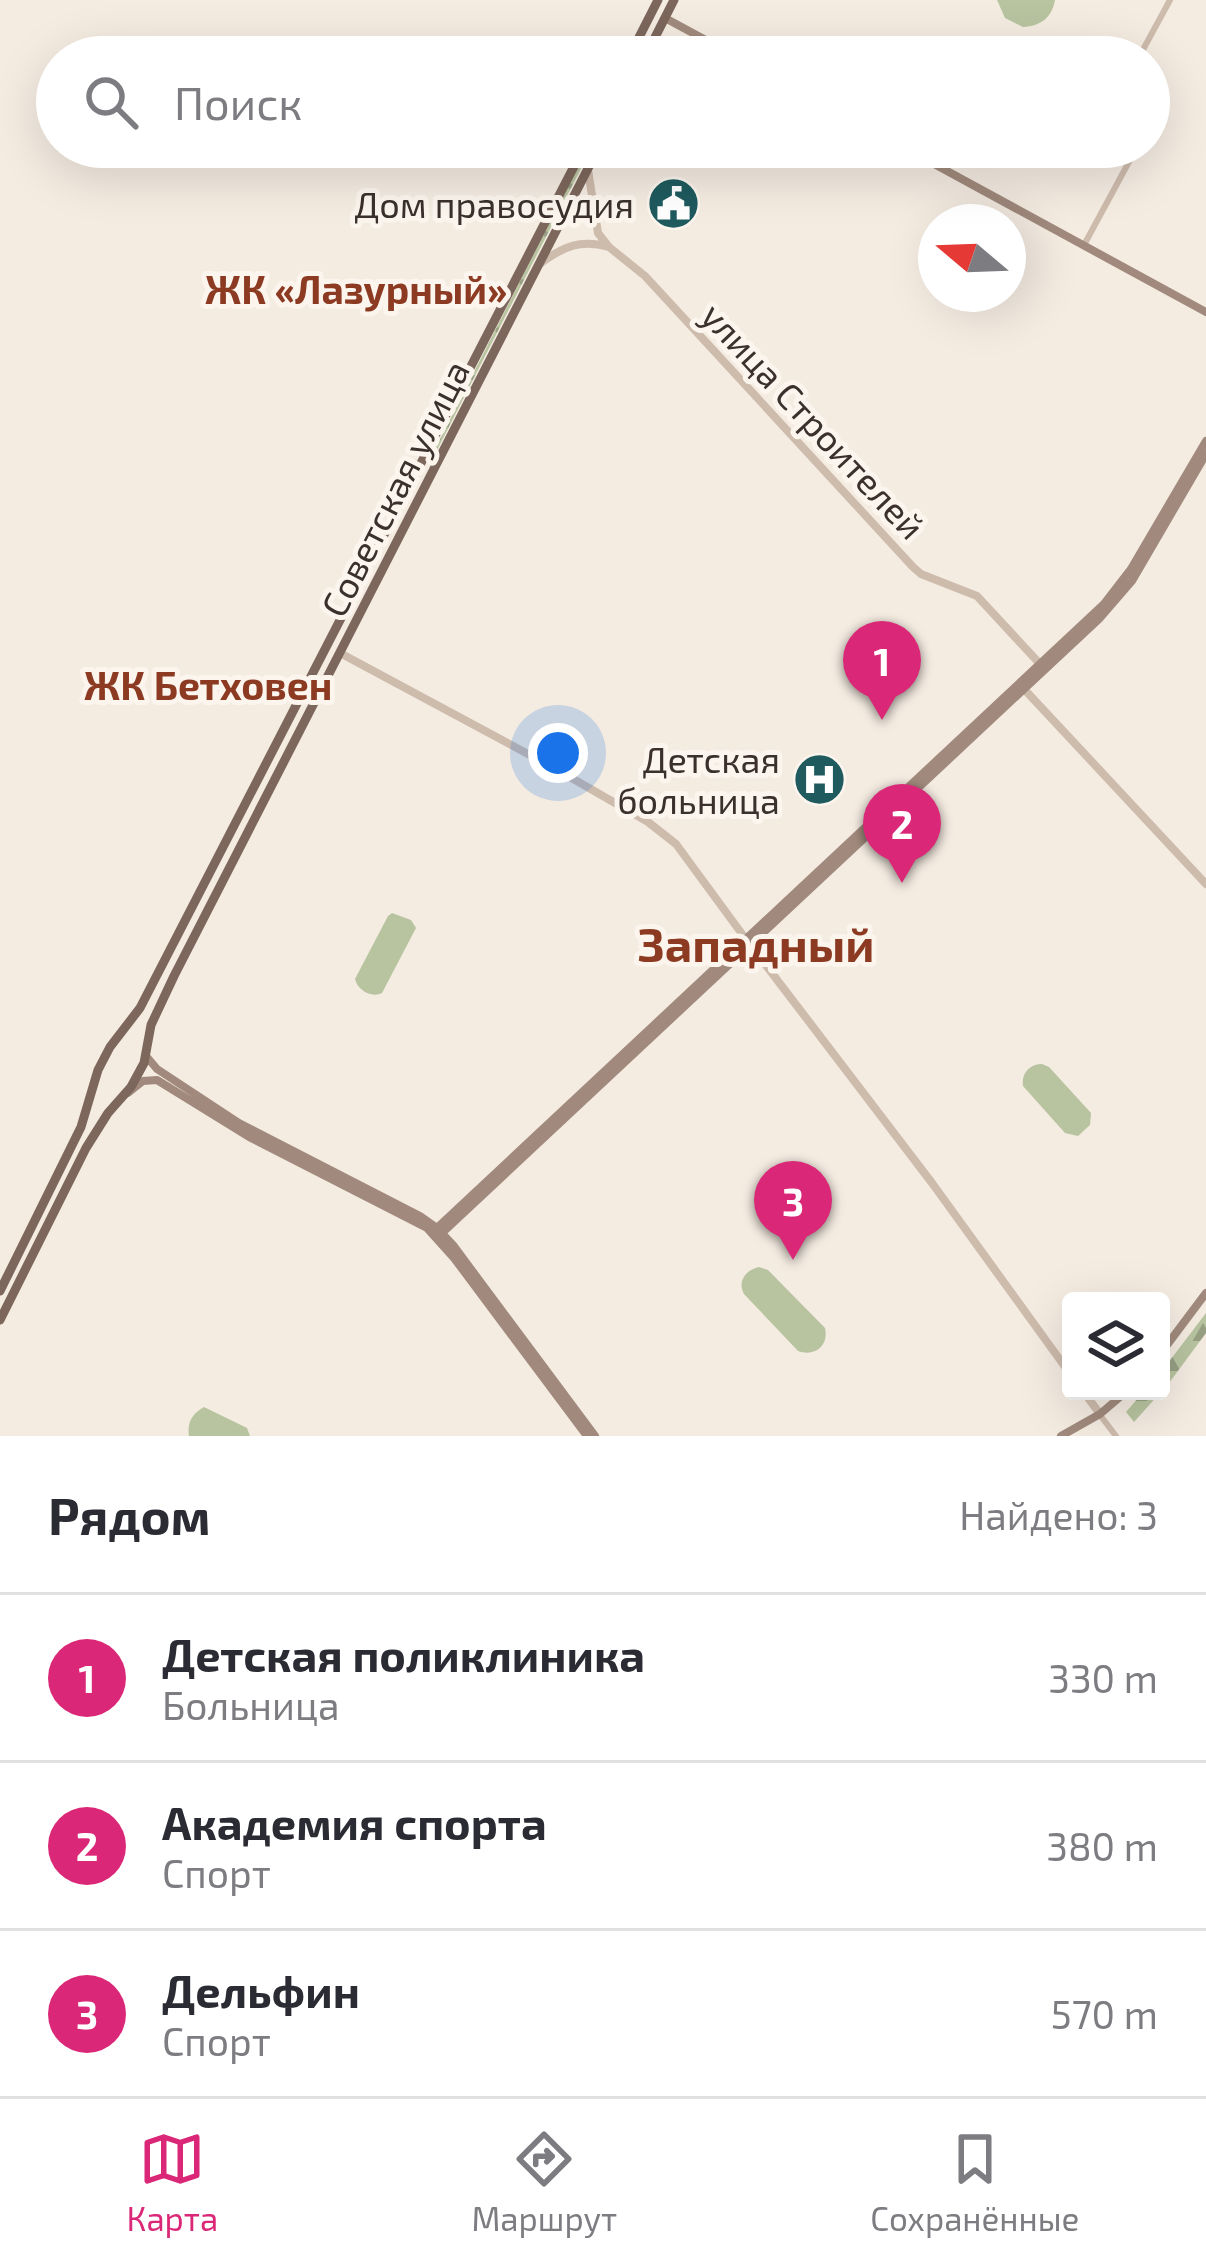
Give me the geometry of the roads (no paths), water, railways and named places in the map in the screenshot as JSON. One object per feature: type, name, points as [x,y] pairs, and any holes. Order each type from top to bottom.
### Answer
[{"type":"main road","points":[[656,36],[674,0]]},
{"type":"main road","points":[[640,36],[656,5],[665,18],[698,36]]},
{"type":"main road","name":"Советская улица","points":[[94,1087],[110,1047],[131,1036],[140,1008],[573,168]]},
{"type":"main road","points":[[941,168],[1206,312]]},
{"type":"main road","name":"Советская улица","points":[[123,1098],[146,1052],[154,1016],[588,170]]},
{"type":"main road","points":[[1185,484],[1206,441]]},
{"type":"main road","points":[[428,454],[439,460]]},
{"type":"main road","points":[[438,1232],[1042,667],[1112,596],[1206,454]]},
{"type":"main road","points":[[328,646],[340,653]]},
{"type":"main road","points":[[236,824],[249,831]]},
{"type":"main road","points":[[131,1036],[157,1069],[201,1099],[300,1159],[438,1232],[591,1436]]},
{"type":"main road","points":[[0,1320],[86,1148],[108,1113],[143,1081],[157,1080],[221,1121],[300,1159]]},
{"type":"main road","points":[[0,1291],[70,1150],[94,1087],[104,1098],[123,1098]]},
{"type":"main road","points":[[1170,1341],[1206,1293]]},
{"type":"main road","points":[[1061,1436],[1116,1400]]},
{"type":"street","points":[[1150,36],[1169,0]]},
{"type":"street","points":[[1084,245],[1126,168]]},
{"type":"street","points":[[588,170],[595,226],[609,247]]},
{"type":"street","points":[[539,264],[571,244],[593,242],[609,247]]},
{"type":"street","name":"улица Строителей","points":[[609,247],[645,276],[913,567],[977,596],[1042,667]]},
{"type":"street","points":[[340,653],[556,769],[648,822],[676,844],[1062,1363]]},
{"type":"street","points":[[1021,686],[1206,884]]},
{"type":"street","points":[[1090,1400],[1116,1436]]},
{"type":"place","name":"Дом правосудия","points":[[673,203]]},
{"type":"place","name":"Детская поликлиника","points":[[882,720]]},
{"type":"place","name":"Детская больница","points":[[819,779]]},
{"type":"place","name":"Академия спорта","points":[[902,883]]},
{"type":"place","name":"Дельфин","points":[[793,1260]]},
{"type":"district","name":"ЖК «Лазурный»","points":[[356,288]]},
{"type":"district","name":"ЖК Бетховен","points":[[208,684]]},
{"type":"district","name":"Западный","points":[[756,943]]}]
